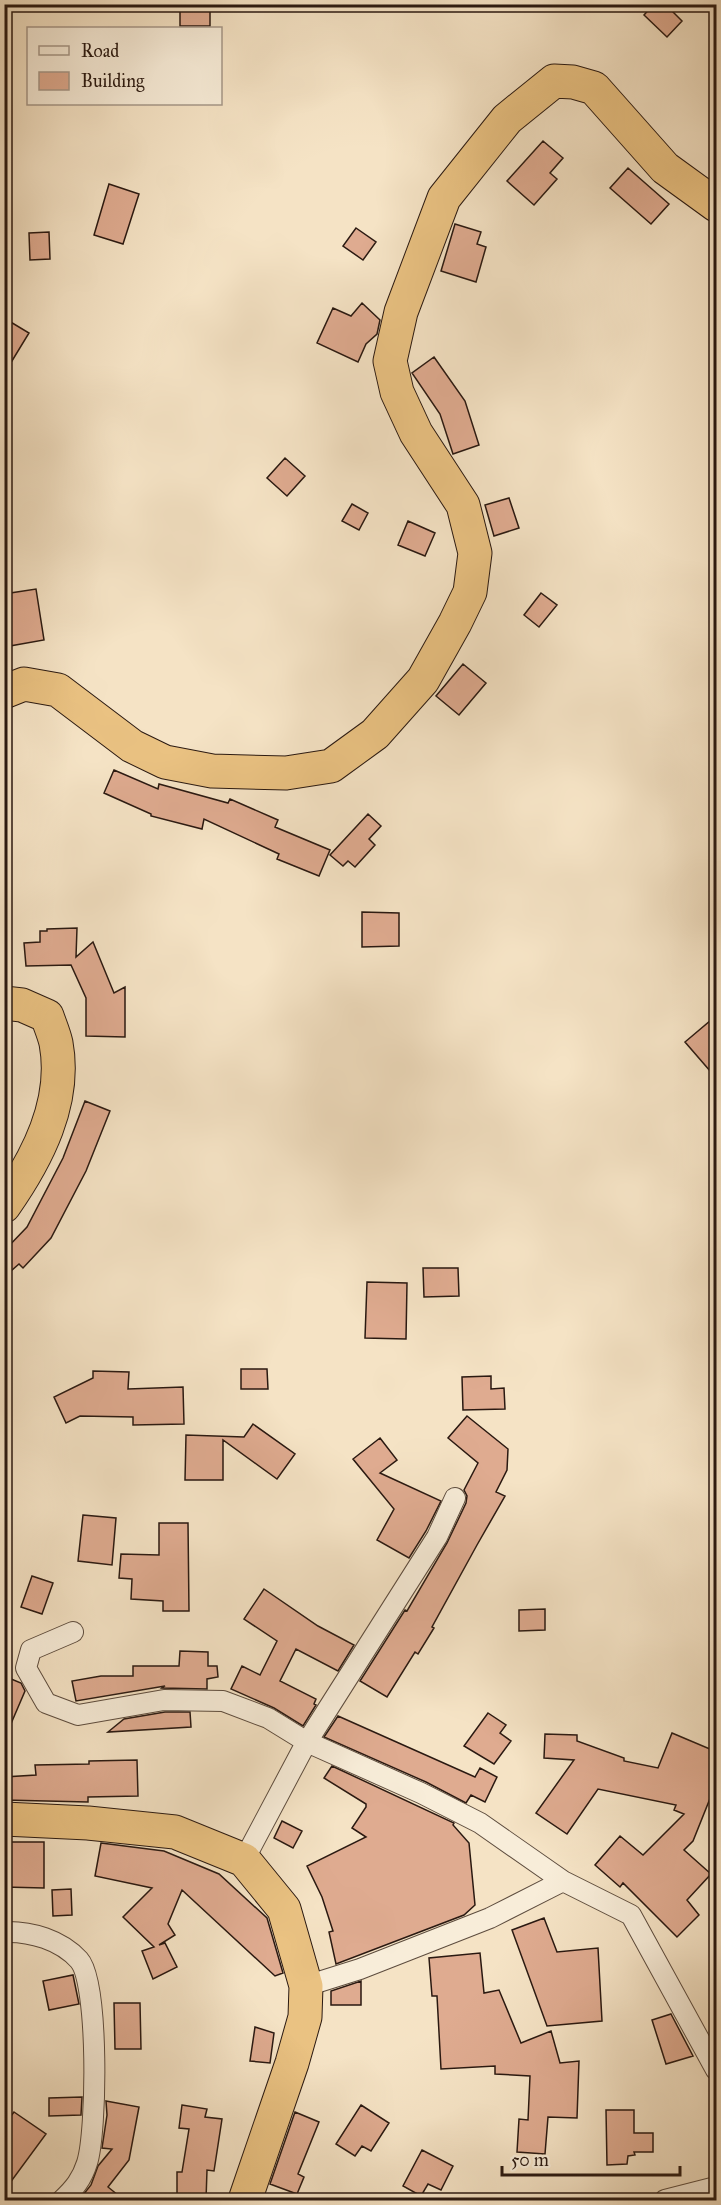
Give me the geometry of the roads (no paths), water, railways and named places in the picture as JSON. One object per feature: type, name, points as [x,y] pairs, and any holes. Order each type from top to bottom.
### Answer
[{"type":"highway","points":[[4,692],[24,684],[58,690],[132,746],[165,762],[212,771],[286,773],[331,766],[375,734],[423,680],[471,592],[475,553],[463,505],[416,433],[397,392],[390,361],[401,312],[444,198],[507,120],[554,81],[573,82],[594,88],[665,168],[717,205]]},
{"type":"highway","points":[[4,1003],[22,1005],[47,1016],[56,1043],[57,1081],[54,1110],[39,1146],[4,1206]]},
{"type":"highway","points":[[4,1819],[88,1823],[175,1832],[244,1860],[284,1909],[306,1986],[304,2017],[292,2063],[245,2200]]},
{"type":"street","points":[[244,1860],[307,1742],[437,1537],[454,1498]]},
{"type":"street","points":[[73,1632],[31,1650],[26,1668],[46,1703],[78,1715],[164,1700],[223,1701],[268,1718],[307,1742],[421,1793],[480,1823],[563,1881],[631,1915],[717,2070]]},
{"type":"street","points":[[306,1986],[360,1969],[490,1918],[563,1881]]},
{"type":"street","points":[[4,1932],[16,1931],[42,1936],[63,1948],[81,1961],[88,1982],[96,2080],[91,2146],[87,2164],[77,2186],[63,2200]]},
{"type":"street","points":[[665,2200],[717,2187]]}]
